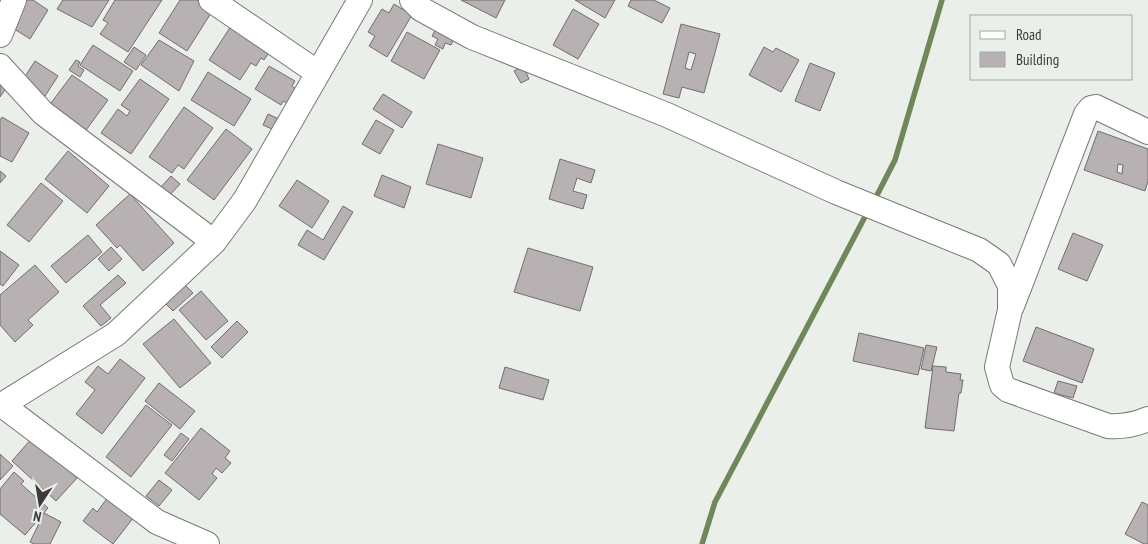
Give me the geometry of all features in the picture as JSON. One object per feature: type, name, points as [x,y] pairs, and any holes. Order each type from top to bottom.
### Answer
[{"type":"street","points":[[0,35],[14,0]]},
{"type":"street","points":[[211,0],[318,73]]},
{"type":"street","points":[[207,544],[157,522],[1,406],[116,334],[214,242],[245,200],[360,0]]},
{"type":"street","points":[[412,0],[421,8],[472,37],[667,115],[836,192],[979,250],[1000,264],[1010,286],[1010,310]]},
{"type":"street","points":[[0,66],[43,113],[214,242]]},
{"type":"street","points":[[1148,132],[1096,107],[1091,108],[1086,114],[1010,310],[997,367],[1002,385],[1008,390],[1108,426],[1121,427],[1148,420]]},
{"type":"building","points":[[25,0],[33,0],[48,10],[30,39],[8,25]]},
{"type":"building","points":[[63,0],[109,0],[92,27],[57,9]]},
{"type":"building","points":[[115,0],[162,0],[128,52],[100,34],[108,23],[103,20]]},
{"type":"building","points":[[180,0],[197,0],[213,10],[187,51],[159,33]]},
{"type":"building","points":[[461,0],[505,0],[496,18]]},
{"type":"building","points":[[575,0],[615,0],[605,18]]},
{"type":"building","points":[[631,0],[654,0],[670,8],[662,23],[628,6]]},
{"type":"building","points":[[394,4],[412,15],[387,57],[369,46],[375,36],[368,32],[382,9],[389,13]]},
{"type":"building","points":[[573,9],[599,24],[578,59],[553,45]]},
{"type":"building","points":[[439,23],[457,32],[451,45],[445,43],[443,49],[435,45],[438,39],[432,36]]},
{"type":"building","points":[[681,24],[720,34],[704,93],[682,87],[679,98],[663,94]],"holes":[[[689,52],[696,54],[691,70],[685,68]]]},
{"type":"building","points":[[231,26],[270,51],[264,60],[261,58],[256,66],[251,63],[240,80],[209,60]]},
{"type":"building","points":[[407,32],[440,50],[424,79],[391,61]]},
{"type":"building","points":[[159,40],[194,61],[179,91],[141,65]]},
{"type":"building","points":[[93,45],[133,71],[120,91],[80,65]]},
{"type":"building","points":[[134,47],[146,55],[136,70],[124,62]]},
{"type":"building","points":[[764,47],[773,52],[776,48],[799,60],[781,92],[749,75]]},
{"type":"building","points":[[76,60],[80,62],[78,66],[84,70],[80,77],[69,70]]},
{"type":"building","points":[[35,61],[58,76],[45,96],[22,81]]},
{"type":"building","points":[[810,63],[835,73],[820,111],[795,101]]},
{"type":"building","points":[[269,66],[295,81],[292,86],[296,89],[287,103],[283,101],[281,105],[255,89]]},
{"type":"building","points":[[523,66],[529,79],[521,83],[514,71]]},
{"type":"building","points":[[208,72],[251,99],[234,126],[191,100]]},
{"type":"building","points":[[72,75],[108,100],[84,133],[48,107]]},
{"type":"building","points":[[0,78],[9,84],[0,97]]},
{"type":"building","points":[[140,79],[169,99],[131,154],[101,133],[118,109],[127,116],[130,111],[121,105]]},
{"type":"building","points":[[383,94],[412,112],[402,128],[373,109]]},
{"type":"building","points":[[184,107],[213,128],[184,169],[178,165],[172,173],[149,157]]},
{"type":"building","points":[[268,114],[279,119],[274,130],[263,125]]},
{"type":"building","points":[[2,117],[29,133],[12,162],[0,156],[0,120]]},
{"type":"building","points":[[376,120],[394,130],[380,154],[362,144]]},
{"type":"building","points":[[226,129],[252,149],[214,200],[187,180]]},
{"type":"building","points":[[1098,131],[1148,149],[1148,181],[1145,191],[1084,170]],"holes":[[[1118,164],[1123,165],[1122,174],[1117,172]]]},
{"type":"building","points":[[438,144],[483,158],[471,198],[426,184]]},
{"type":"building","points":[[68,151],[109,186],[87,213],[45,179]]},
{"type":"building","points":[[560,159],[595,170],[591,183],[577,178],[573,191],[587,195],[583,209],[549,199]]},
{"type":"building","points":[[0,171],[6,176],[0,183]]},
{"type":"building","points":[[382,175],[411,187],[404,208],[374,196]]},
{"type":"building","points":[[171,176],[180,184],[169,196],[160,188]]},
{"type":"building","points":[[297,180],[329,201],[312,228],[279,206]]},
{"type":"building","points":[[41,183],[63,201],[29,242],[7,225]]},
{"type":"building","points":[[130,194],[174,243],[143,271],[120,245],[117,248],[96,225]]},
{"type":"building","points":[[343,206],[353,212],[324,260],[298,245],[307,230],[323,240]]},
{"type":"building","points":[[1073,233],[1103,245],[1087,281],[1058,269]]},
{"type":"building","points":[[88,235],[102,252],[66,283],[51,266]]},
{"type":"building","points":[[111,247],[122,259],[109,271],[98,259]]},
{"type":"building","points":[[528,248],[593,267],[580,311],[514,292]]},
{"type":"building","points":[[0,251],[19,265],[3,286],[0,284]]},
{"type":"building","points":[[35,265],[59,292],[28,320],[33,325],[15,342],[0,325],[0,295]]},
{"type":"building","points":[[118,275],[126,283],[100,305],[111,318],[101,326],[83,306]]},
{"type":"building","points":[[183,283],[193,293],[173,311],[163,301]]},
{"type":"building","points":[[201,291],[228,321],[206,340],[179,310]]},
{"type":"building","points":[[174,319],[211,363],[180,388],[143,344]]},
{"type":"building","points":[[237,321],[248,332],[222,358],[211,347]]},
{"type":"building","points":[[1036,327],[1094,349],[1082,383],[1023,361]]},
{"type":"building","points":[[859,333],[924,348],[918,375],[853,361]]},
{"type":"building","points":[[926,345],[937,347],[931,371],[921,369]]},
{"type":"building","points":[[120,359],[145,378],[102,434],[76,414],[95,390],[85,382],[98,366],[108,374]]},
{"type":"building","points":[[933,366],[946,367],[946,372],[961,374],[960,380],[963,380],[961,393],[959,393],[954,431],[925,428]]},
{"type":"building","points":[[505,367],[549,380],[543,400],[499,388]]},
{"type":"building","points":[[1058,381],[1077,386],[1073,398],[1054,393]]},
{"type":"building","points":[[159,383],[195,411],[180,429],[145,401]]},
{"type":"building","points":[[146,405],[172,425],[131,477],[106,457]]},
{"type":"building","points":[[201,428],[230,451],[225,458],[231,463],[222,473],[216,468],[212,474],[217,478],[199,500],[165,473]]},
{"type":"building","points":[[181,433],[189,439],[172,461],[164,455]]},
{"type":"building","points":[[32,438],[77,478],[56,501],[12,461]]},
{"type":"building","points":[[0,454],[13,466],[0,480]]},
{"type":"building","points":[[14,472],[24,481],[21,484],[48,508],[25,535],[0,514],[0,489]]},
{"type":"building","points":[[159,480],[172,490],[159,506],[146,496]]},
{"type":"building","points":[[111,493],[137,513],[113,544],[83,521],[93,508],[97,512]]},
{"type":"building","points":[[1142,502],[1148,505],[1148,544],[1144,544],[1125,534]]},
{"type":"building","points":[[44,513],[61,522],[50,544],[34,544],[30,542]]},
{"type":"waterway","points":[[874,201],[895,160],[942,0]]},
{"type":"waterway","points":[[702,544],[715,502],[868,211]]}]
